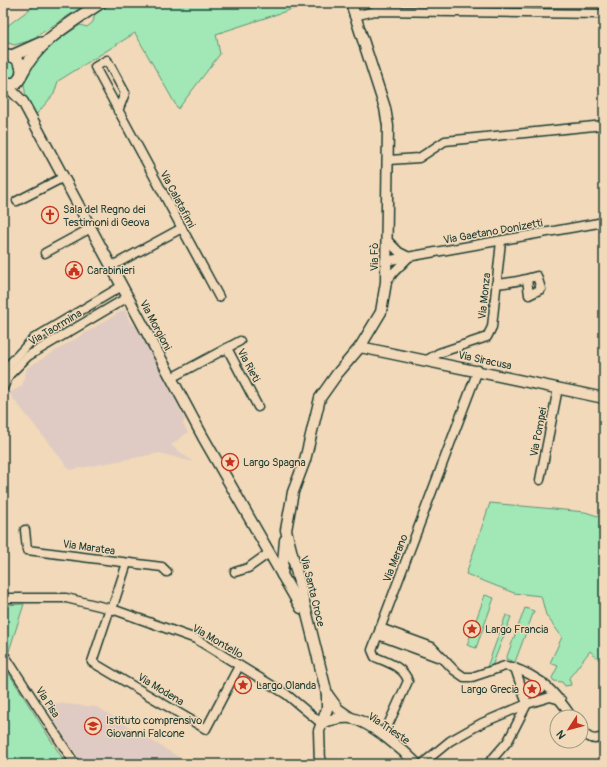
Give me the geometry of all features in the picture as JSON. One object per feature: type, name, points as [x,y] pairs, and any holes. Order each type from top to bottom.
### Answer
[{"type":"main road","points":[[7,54],[28,50],[52,37],[100,3]]},
{"type":"main road","points":[[4,86],[16,83],[28,61],[52,37]]},
{"type":"main road","points":[[7,54],[20,63],[21,76]]},
{"type":"street","name":"Via Fò","points":[[293,492],[305,460],[320,398],[337,374],[360,347],[381,312],[386,282],[389,160],[388,126],[385,108],[351,3]]},
{"type":"street","points":[[354,16],[375,11],[604,14]]},
{"type":"street","name":"Via Calatafimi","points":[[118,111],[125,93],[107,60],[94,67],[219,297]]},
{"type":"street","points":[[21,76],[23,102]]},
{"type":"street","points":[[4,86],[23,102]]},
{"type":"street","name":"Via Morgioni","points":[[23,102],[171,378],[307,619]]},
{"type":"street","points":[[389,160],[419,158],[445,141],[604,125]]},
{"type":"street","points":[[17,201],[64,177]]},
{"type":"street","name":"Via Gaetano Donizetti","points":[[386,261],[604,222]]},
{"type":"street","points":[[44,253],[91,228]]},
{"type":"street","points":[[112,266],[182,228]]},
{"type":"street","points":[[386,239],[399,252],[409,257],[386,282]]},
{"type":"street","name":"Via Monza","points":[[428,360],[439,353],[487,337],[492,327],[501,241]]},
{"type":"street","points":[[496,284],[527,279]]},
{"type":"street","name":"Via Taormina","points":[[3,371],[33,339],[122,286]]},
{"type":"street","points":[[110,292],[117,304]]},
{"type":"street","name":"Via Taormina","points":[[3,388],[9,375],[28,356],[128,297]]},
{"type":"street","points":[[227,348],[240,341]]},
{"type":"street","name":"Via Siracusa","points":[[360,347],[478,370],[604,398]]},
{"type":"street","name":"Via Rieti","points":[[171,378],[227,348],[258,407]]},
{"type":"street","name":"Via Merano","points":[[383,736],[408,681],[403,672],[372,654],[372,650],[478,370]]},
{"type":"street","name":"Via Pompei","points":[[540,480],[558,388]]},
{"type":"street","name":"Via Santa Croce","points":[[293,492],[286,530],[307,619],[327,694]]},
{"type":"street","name":"Via Maratea","points":[[25,530],[27,550],[162,567],[167,572]]},
{"type":"street","points":[[286,530],[284,579],[297,578]]},
{"type":"street","points":[[235,572],[248,568],[271,556],[284,553]]},
{"type":"street","points":[[111,608],[127,563]]},
{"type":"street","name":"Via Montello","points":[[3,598],[66,598],[111,608],[196,639],[286,694],[321,723]]},
{"type":"street","name":"Via Modena","points":[[111,608],[92,662],[206,729],[239,666]]},
{"type":"street","points":[[379,632],[443,659],[454,670],[464,676],[472,677],[505,666],[515,668],[542,682],[561,700],[567,709]]},
{"type":"street","name":"Via Pisa","points":[[3,653],[75,764]]},
{"type":"street","points":[[488,764],[508,741],[527,704],[515,668]]},
{"type":"street","points":[[524,696],[542,688],[542,682]]},
{"type":"street","points":[[327,694],[338,709],[351,718]]},
{"type":"street","points":[[320,764],[319,731],[327,709],[327,694]]},
{"type":"street","points":[[422,764],[450,741],[482,723],[527,704],[550,697],[561,700]]},
{"type":"street","name":"Via Trieste","points":[[321,723],[333,719],[351,718],[363,723],[383,736],[417,764]]},
{"type":"street","points":[[589,737],[598,740],[604,736]]},
{"type":"shaded area","points":[[125,309],[130,323],[138,326],[185,419],[183,424],[188,432],[171,445],[193,462],[160,453],[70,470],[9,393],[22,386],[27,368]]},
{"type":"shaded area","name":"Istituto comprensivo Giovanni Falcone","points":[[43,702],[97,707],[180,758],[173,762],[174,764],[81,764],[74,750]]},
{"type":"green space","points":[[38,3],[88,3],[29,41],[14,45],[3,41],[3,29]]},
{"type":"green space","points":[[113,3],[311,3],[216,34],[220,54],[178,109],[135,33],[58,81],[54,94],[35,116],[26,97],[23,79],[39,53],[80,25],[87,27],[93,22],[95,13]]},
{"type":"green space","points":[[3,58],[17,65],[16,77],[3,82]]},
{"type":"green space","points":[[490,503],[585,512],[604,518],[604,664],[590,651],[569,678],[571,685],[565,686],[562,682],[554,681],[552,678],[558,666],[550,663],[562,637],[546,615],[541,596],[514,593],[466,574]]},
{"type":"green space","points":[[485,595],[494,598],[476,648],[467,645]]},
{"type":"green space","points":[[24,604],[9,651],[3,641],[3,605]]},
{"type":"green space","points":[[525,608],[534,611],[515,662],[506,659]]},
{"type":"green space","points":[[506,615],[511,617],[492,666],[487,667]]},
{"type":"green space","points":[[3,664],[66,764],[3,764]]},
{"type":"place","name":"Sala del Regno dei Testimoni di Geova","points":[[50,215]]},
{"type":"place","name":"Carabinieri","points":[[74,270]]},
{"type":"place","name":"Largo Spagna","points":[[230,462]]},
{"type":"place","name":"Largo Francia","points":[[472,629]]},
{"type":"place","name":"Largo Olanda","points":[[243,685]]},
{"type":"place","name":"Largo Grecia","points":[[532,689]]},
{"type":"place","name":"Istituto comprensivo Giovanni Falcone","points":[[93,726]]}]
